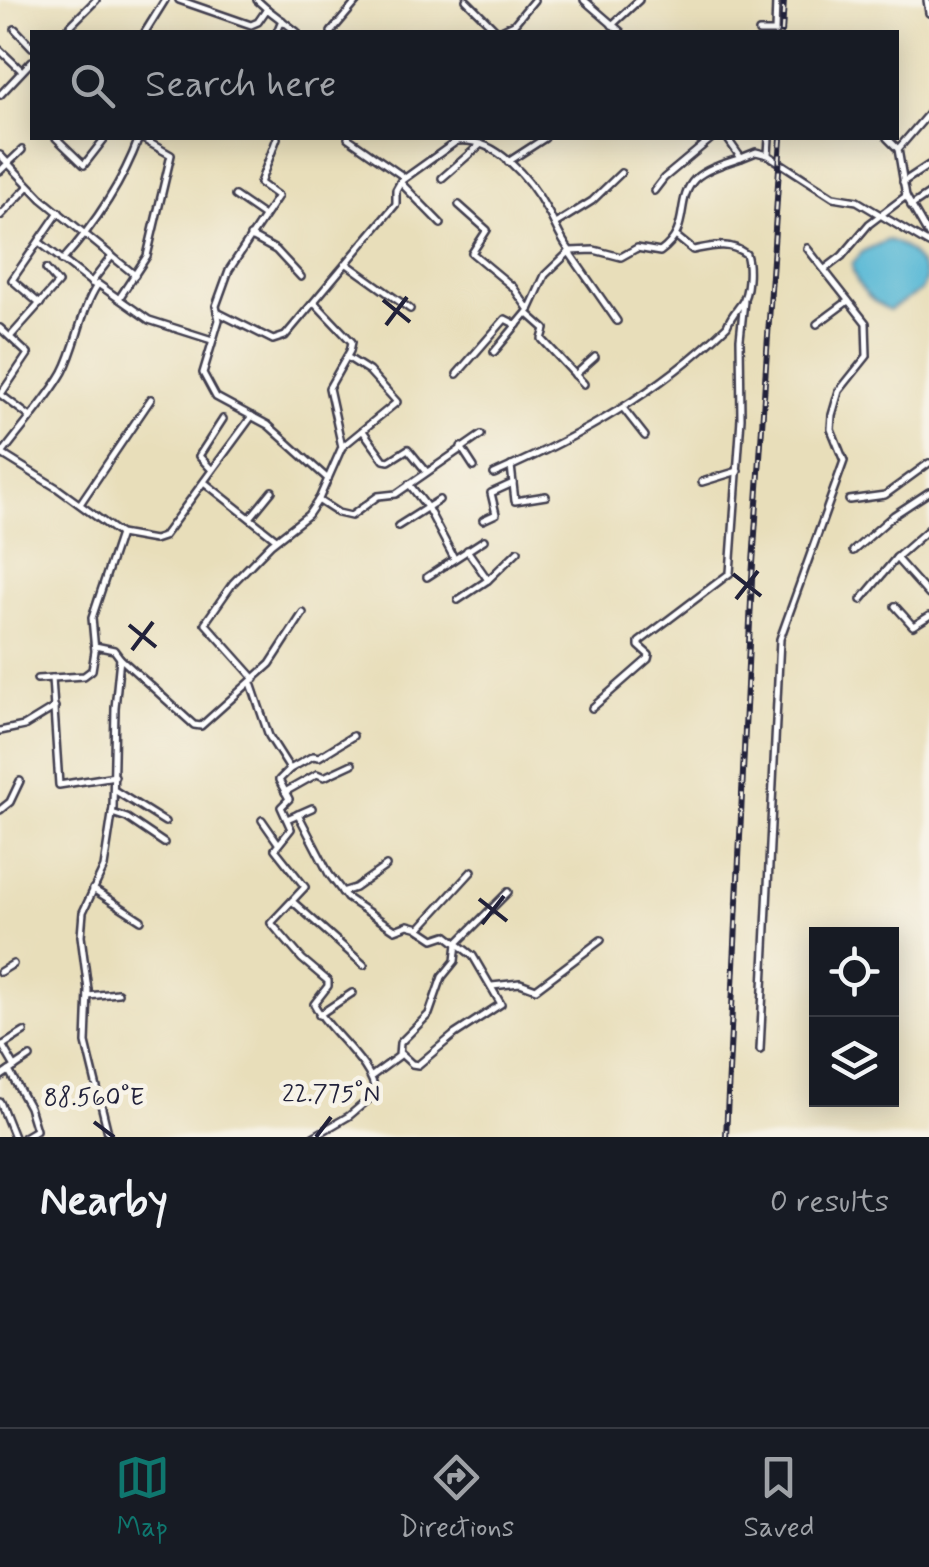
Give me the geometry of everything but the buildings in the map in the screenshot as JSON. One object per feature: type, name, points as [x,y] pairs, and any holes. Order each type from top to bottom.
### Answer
[{"type":"street","points":[[66,30],[96,0]]},
{"type":"street","points":[[146,30],[164,0]]},
{"type":"street","points":[[179,0],[255,24]]},
{"type":"street","points":[[257,0],[294,30]]},
{"type":"street","points":[[332,30],[358,0]]},
{"type":"street","points":[[466,0],[495,30]]},
{"type":"street","points":[[501,30],[514,24],[534,0]]},
{"type":"street","points":[[584,0],[618,30]]},
{"type":"street","points":[[612,25],[639,0]]},
{"type":"street","points":[[775,30],[776,0]]},
{"type":"street","points":[[928,1],[929,13]]},
{"type":"street","points":[[252,30],[268,8]]},
{"type":"street","points":[[278,30],[282,20]]},
{"type":"street","points":[[15,29],[30,45]]},
{"type":"street","points":[[0,50],[22,71]]},
{"type":"street","points":[[0,95],[30,64]]},
{"type":"street","points":[[898,149],[929,113]]},
{"type":"street","points":[[58,140],[84,165],[103,140]]},
{"type":"street","points":[[62,261],[126,172],[139,140]]},
{"type":"street","points":[[120,297],[147,256],[171,155],[144,140]]},
{"type":"street","points":[[275,140],[260,183],[278,196],[229,270],[216,306],[219,320],[202,373],[210,391],[268,425],[328,478]]},
{"type":"street","points":[[351,140],[402,180],[442,224]]},
{"type":"street","points":[[508,162],[542,140]]},
{"type":"street","points":[[654,191],[710,140]]},
{"type":"street","points":[[728,140],[741,158]]},
{"type":"street","points":[[768,154],[769,140]]},
{"type":"street","points":[[889,140],[898,149],[910,207],[929,236]]},
{"type":"street","points":[[217,312],[278,340],[285,336],[398,202],[396,190],[402,180],[457,141],[481,144],[508,162],[532,186],[617,321]]},
{"type":"street","points":[[442,178],[481,144]]},
{"type":"street","points":[[0,171],[22,150]]},
{"type":"street","points":[[494,352],[528,311],[545,275],[570,251],[594,250],[623,258],[637,248],[660,252],[677,238],[687,193],[695,179],[756,152],[768,154],[833,197],[856,200],[929,244]]},
{"type":"street","points":[[0,155],[29,186],[135,275]]},
{"type":"street","points":[[902,182],[929,165]]},
{"type":"street","points":[[554,224],[592,201],[621,173]]},
{"type":"street","points":[[0,216],[29,186]]},
{"type":"street","points":[[910,207],[929,194]]},
{"type":"street","points":[[235,196],[264,216]]},
{"type":"street","points":[[826,269],[906,196]]},
{"type":"street","points":[[459,205],[487,230],[472,253],[513,288],[545,330],[542,339],[584,384]]},
{"type":"street","points":[[40,304],[12,281],[60,212]]},
{"type":"street","points":[[250,236],[276,250],[301,277]]},
{"type":"street","points":[[592,708],[648,659],[639,642],[730,572],[742,418],[740,339],[749,269],[746,254],[728,245],[693,250],[677,238]]},
{"type":"street","points":[[39,242],[94,284],[100,284],[158,324],[212,340]]},
{"type":"street","points":[[760,1050],[780,639],[844,461],[832,428],[836,398],[868,352],[866,323],[807,248]]},
{"type":"street","points":[[112,256],[94,284],[64,369],[2,454],[120,534],[154,540],[163,537],[252,416]]},
{"type":"street","points":[[346,264],[410,309]]},
{"type":"street","points":[[30,417],[0,394],[28,354],[4,334],[59,282],[46,269]]},
{"type":"street","points":[[494,474],[558,446],[623,408],[702,349],[727,326],[732,312],[744,301]]},
{"type":"street","points":[[818,324],[848,301]]},
{"type":"street","points":[[314,302],[350,338],[352,346],[329,388],[342,447]]},
{"type":"street","points":[[457,374],[505,319],[517,325]]},
{"type":"street","points":[[290,769],[268,732],[253,681],[205,623],[233,583],[308,514],[342,447],[395,405],[397,399],[369,371],[346,357]]},
{"type":"street","points":[[576,375],[595,358]]},
{"type":"street","points":[[80,504],[151,399]]},
{"type":"street","points":[[623,408],[645,436]]},
{"type":"street","points":[[212,470],[199,456],[223,419]]},
{"type":"street","points":[[362,431],[384,460],[408,448],[426,472]]},
{"type":"street","points":[[318,500],[349,516],[378,496],[392,497],[481,436]]},
{"type":"street","points":[[461,447],[474,466]]},
{"type":"street","points":[[848,500],[887,494],[929,463]]},
{"type":"street","points":[[511,466],[514,502],[546,496]]},
{"type":"street","points":[[702,482],[738,471]]},
{"type":"street","points":[[204,482],[277,540]]},
{"type":"street","points":[[483,520],[496,514],[490,492],[514,483]]},
{"type":"street","points":[[409,484],[454,558]]},
{"type":"street","points":[[250,518],[272,491]]},
{"type":"street","points":[[854,551],[929,492]]},
{"type":"street","points":[[398,526],[439,500]]},
{"type":"street","points":[[861,600],[896,558],[929,530]]},
{"type":"street","points":[[37,679],[88,674],[92,670],[92,618],[120,534]]},
{"type":"street","points":[[427,577],[484,540]]},
{"type":"street","points":[[466,550],[488,580]]},
{"type":"street","points":[[458,600],[488,580],[518,551]]},
{"type":"street","points":[[896,558],[929,595]]},
{"type":"street","points":[[895,606],[912,626],[929,616]]},
{"type":"street","points":[[95,646],[114,650],[197,726],[204,724],[270,664],[303,613]]},
{"type":"street","points":[[110,1137],[86,1043],[88,996],[82,919],[104,867],[114,790],[120,658]]},
{"type":"street","points":[[52,678],[59,785],[114,776]]},
{"type":"street","points":[[0,731],[24,726],[55,707]]},
{"type":"street","points":[[313,1137],[349,1116],[375,1094],[372,1076],[314,1004],[328,986],[328,980],[271,924],[305,884],[276,852],[290,829],[281,807],[289,800],[279,780],[290,769],[311,757],[318,758],[353,736]]},
{"type":"street","points":[[285,792],[317,774],[324,777],[352,764]]},
{"type":"street","points":[[0,810],[10,802],[20,781]]},
{"type":"street","points":[[114,790],[165,822]]},
{"type":"street","points":[[287,820],[312,808]]},
{"type":"street","points":[[112,812],[164,844]]},
{"type":"street","points":[[298,814],[329,874],[355,905],[395,930],[410,925],[433,939],[442,934],[457,943],[474,956],[502,1002],[418,1065],[400,1054]]},
{"type":"street","points":[[262,820],[278,843]]},
{"type":"street","points":[[342,892],[355,888],[386,866]]},
{"type":"street","points":[[419,928],[472,871]]},
{"type":"street","points":[[93,889],[140,920]]},
{"type":"street","points":[[400,1054],[400,1043],[430,1014],[442,977],[455,961],[457,943],[508,892]]},
{"type":"street","points":[[292,901],[364,965]]},
{"type":"street","points":[[491,986],[517,983],[536,989],[601,940]]},
{"type":"street","points":[[0,972],[12,964]]},
{"type":"street","points":[[88,996],[118,993]]},
{"type":"street","points":[[320,1015],[352,993]]},
{"type":"street","points":[[24,1032],[1,1046],[36,1130],[24,1137]]},
{"type":"street","points":[[372,1076],[400,1054]]},
{"type":"street","points":[[0,1077],[30,1057]]},
{"type":"street","points":[[0,1102],[14,1137]]},
{"type":"water","points":[[888,240],[912,254],[926,279],[921,291],[889,310],[864,291],[852,264],[863,251]]},
{"type":"railway","points":[[782,30],[784,0]]},
{"type":"railway","points":[[726,1137],[752,579],[781,140]]}]
